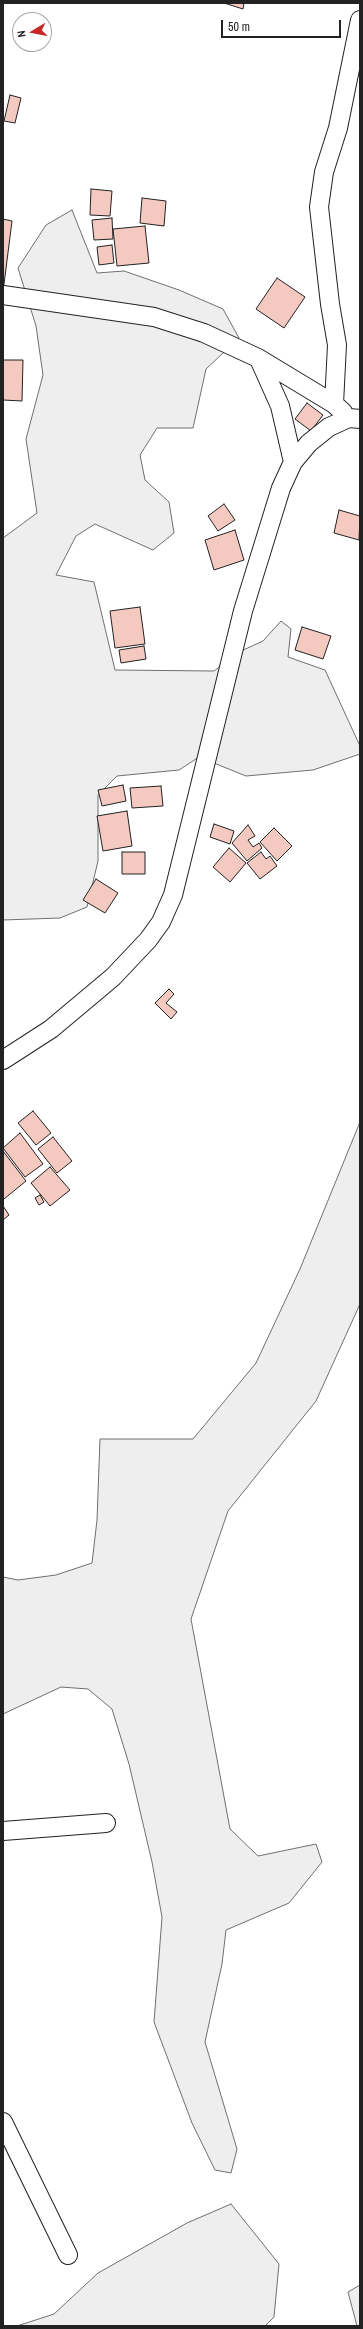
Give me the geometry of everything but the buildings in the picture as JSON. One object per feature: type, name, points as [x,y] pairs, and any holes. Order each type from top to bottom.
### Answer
[{"type":"street","points":[[334,404],[336,345],[319,206],[324,172],[338,128],[360,20]]},
{"type":"street","points":[[3,295],[154,317],[204,332],[258,358],[334,404],[355,419]]},
{"type":"street","points":[[258,358],[271,382],[280,406],[293,462]]},
{"type":"street","points":[[3,1060],[51,1029],[113,977],[143,945],[161,922],[173,895],[243,611],[281,488],[293,462],[309,443],[329,427],[355,419]]},
{"type":"street","points":[[3,1831],[106,1823]]},
{"type":"street","points":[[3,2122],[68,2255]]},
{"type":"shaded area","points":[[72,210],[97,273],[124,271],[179,290],[223,309],[239,338],[206,369],[193,428],[157,428],[140,455],[145,480],[169,502],[174,533],[153,550],[95,524],[76,536],[56,575],[94,582],[115,670],[214,671],[241,651],[263,641],[281,621],[291,629],[288,657],[325,670],[360,746],[360,754],[313,770],[246,776],[199,757],[179,770],[117,776],[98,795],[98,861],[87,907],[60,918],[3,920],[3,538],[37,513],[26,439],[43,375],[36,326],[18,268],[46,225]]},
{"type":"shaded area","points":[[360,1122],[360,1304],[316,1401],[228,1511],[191,1619],[230,1829],[258,1856],[316,1844],[322,1862],[289,1903],[226,1930],[222,1964],[205,2042],[237,2149],[231,2173],[215,2170],[192,2123],[154,2022],[162,1917],[152,1862],[129,1764],[112,1709],[88,1689],[61,1687],[3,1714],[3,1577],[18,1580],[56,1575],[92,1563],[97,1520],[100,1439],[193,1439],[256,1363],[300,1269]]},
{"type":"shaded area","points":[[231,2204],[279,2264],[274,2317],[265,2326],[17,2326],[54,2314],[98,2273],[187,2223]]},
{"type":"shaded area","points":[[360,2285],[360,2326],[357,2326],[348,2292]]}]
